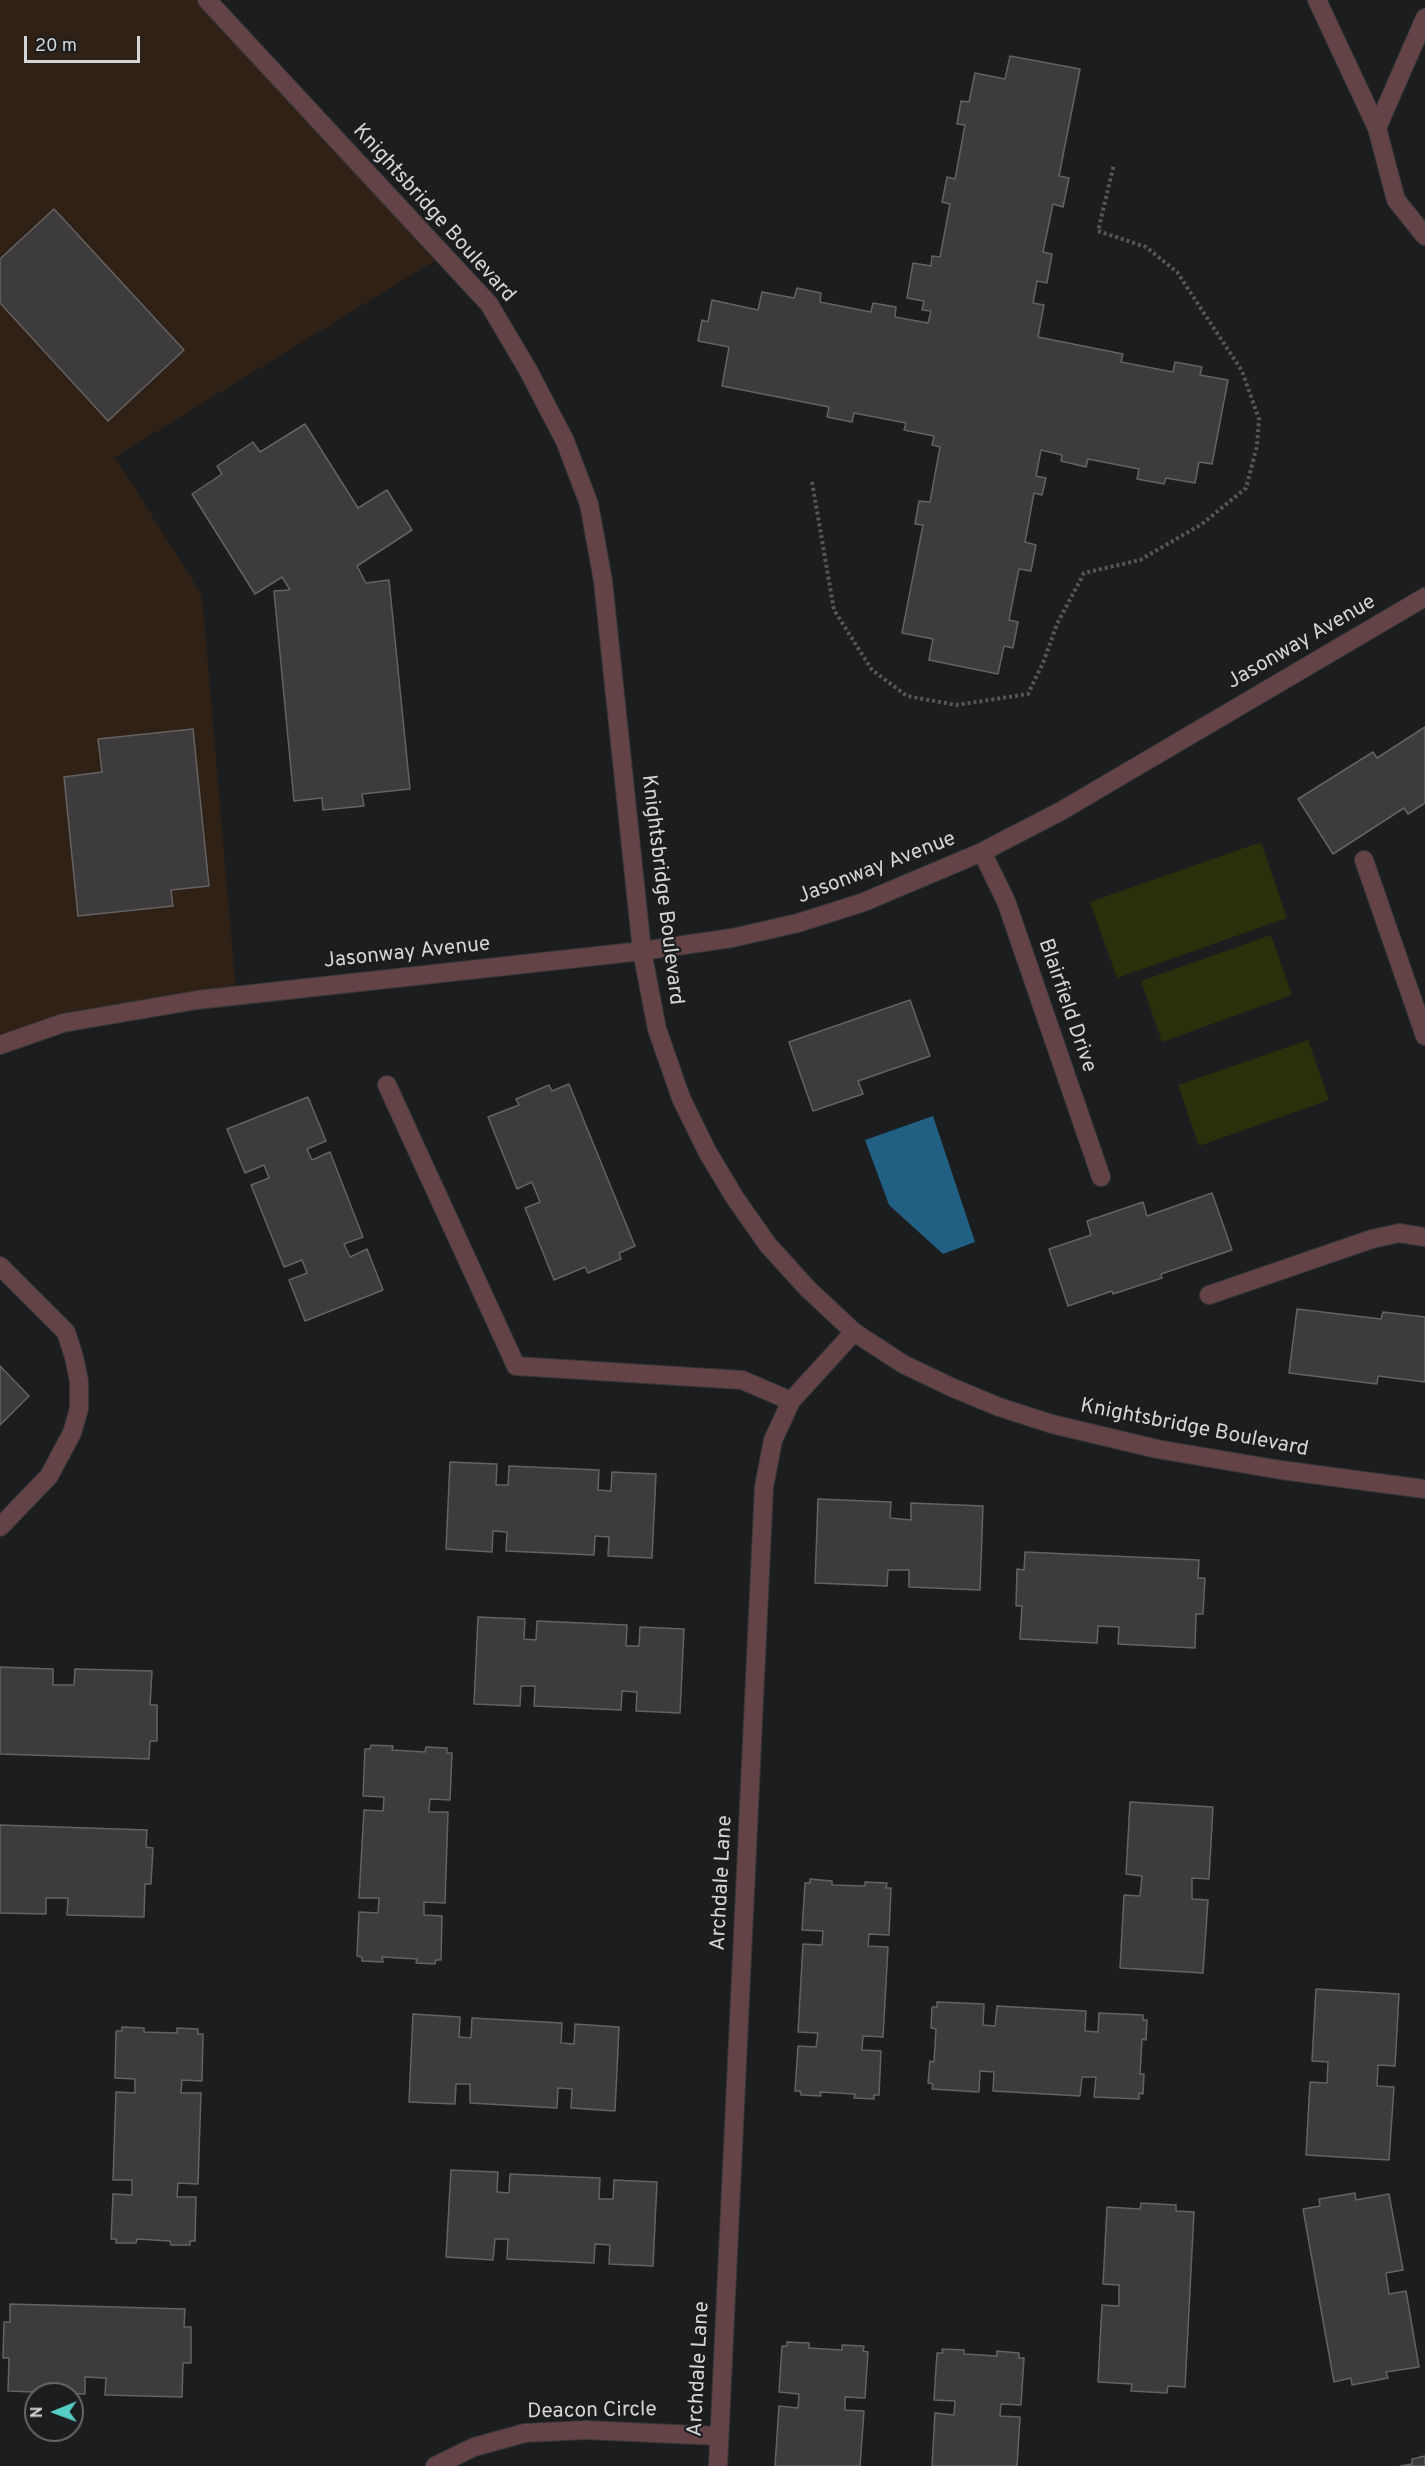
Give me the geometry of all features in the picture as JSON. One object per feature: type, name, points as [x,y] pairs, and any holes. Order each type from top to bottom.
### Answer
[{"type":"street","name":"Knightsbridge Boulevard","points":[[207,0],[489,304],[528,370],[565,441],[590,504],[603,581],[642,951],[657,1029],[681,1098],[708,1153],[735,1198],[768,1245],[808,1289],[854,1332],[903,1364],[951,1388],[999,1407],[1052,1424],[1157,1449],[1281,1470],[1425,1489]]},
{"type":"street","points":[[1317,0],[1377,128],[1395,200],[1425,236]]},
{"type":"street","points":[[1377,128],[1425,18]]},
{"type":"street","name":"Jasonway Avenue","points":[[0,1046],[63,1023],[197,1000],[642,951],[732,938],[798,923],[864,902],[982,852],[1061,811],[1425,597]]},
{"type":"street","name":"Blairfield Drive","points":[[982,852],[1006,901],[1101,1177]]},
{"type":"street","points":[[1364,860],[1425,1036]]},
{"type":"street","points":[[387,1085],[516,1366],[742,1380],[791,1401]]},
{"type":"street","points":[[1209,1295],[1372,1239],[1399,1233],[1425,1237]]},
{"type":"street","points":[[0,1266],[66,1332],[79,1381],[78,1409],[72,1433],[49,1476],[0,1527]]},
{"type":"street","name":"Archdale Lane","points":[[718,2466],[764,1487],[773,1440],[791,1401],[854,1332]]},
{"type":"street","name":"Deacon Circle","points":[[435,2466],[474,2447],[525,2433],[586,2430],[719,2436]]},
{"type":"path","points":[[812,482],[834,610],[873,670],[907,696],[956,705],[1028,694],[1043,663],[1057,624],[1084,573],[1140,560],[1202,524],[1246,488],[1257,446],[1259,419],[1242,370],[1177,272],[1146,247],[1098,231],[1114,164]]},
{"type":"shaded area","points":[[0,0],[214,0],[449,252],[115,457],[202,595],[236,992],[0,1042]]},
{"type":"green space","points":[[1261,842],[1287,918],[1117,978],[1090,902]]},
{"type":"green space","points":[[1271,935],[1292,995],[1162,1042],[1141,981]]},
{"type":"green space","points":[[1308,1040],[1329,1100],[1199,1146],[1178,1085]]},
{"type":"water","points":[[933,1116],[975,1242],[943,1254],[889,1205],[865,1140]]},
{"type":"building","points":[[1010,56],[1080,69],[1059,176],[1069,178],[1063,207],[1053,204],[1043,252],[1052,254],[1047,283],[1037,281],[1033,303],[1044,305],[1038,337],[1123,354],[1121,362],[1173,372],[1175,362],[1202,367],[1200,375],[1228,380],[1212,464],[1199,462],[1195,483],[1166,478],[1164,484],[1137,479],[1139,469],[1088,459],[1086,467],[1061,461],[1062,455],[1041,450],[1036,476],[1046,478],[1042,495],[1034,493],[1025,542],[1036,545],[1031,571],[1019,569],[1009,620],[1018,622],[1013,648],[1004,646],[998,674],[929,660],[933,639],[902,633],[923,525],[915,524],[919,501],[930,502],[940,447],[932,445],[934,436],[904,430],[906,423],[854,413],[852,422],[827,417],[829,407],[722,386],[729,347],[698,341],[702,320],[708,322],[712,300],[758,310],[762,292],[794,298],[797,288],[821,293],[820,302],[871,312],[873,303],[896,307],[895,317],[928,323],[931,311],[922,310],[924,301],[907,298],[913,263],[931,266],[932,256],[940,257],[950,204],[942,202],[947,177],[955,179],[965,125],[957,124],[961,101],[969,102],[975,73],[1005,79]]},
{"type":"building","points":[[54,209],[184,350],[108,421],[0,303],[0,259]]},
{"type":"building","points":[[305,424],[358,508],[387,490],[412,530],[357,566],[366,583],[389,580],[410,789],[362,794],[364,806],[323,810],[322,798],[294,801],[274,591],[290,590],[282,577],[255,594],[192,494],[222,474],[217,466],[253,442],[260,452]]},
{"type":"building","points":[[1425,727],[1425,803],[1408,814],[1404,808],[1333,854],[1298,799],[1373,752],[1377,758]]},
{"type":"building","points":[[193,729],[209,886],[171,890],[173,906],[78,916],[64,777],[102,772],[98,739]]},
{"type":"building","points":[[910,1000],[930,1056],[858,1081],[863,1094],[813,1111],[789,1042]]},
{"type":"building","points":[[569,1084],[635,1246],[619,1253],[621,1259],[588,1273],[585,1267],[554,1280],[525,1208],[540,1202],[532,1182],[517,1189],[488,1117],[519,1105],[516,1099],[549,1085],[552,1091]]},
{"type":"building","points":[[308,1097],[326,1141],[307,1149],[312,1160],[330,1152],[363,1237],[344,1244],[350,1257],[367,1249],[383,1290],[305,1321],[289,1280],[307,1273],[302,1260],[284,1267],[251,1185],[269,1178],[264,1165],[245,1173],[227,1129]]},
{"type":"building","points":[[1212,1193],[1232,1250],[1161,1274],[1162,1278],[1113,1294],[1112,1291],[1068,1306],[1049,1249],[1091,1235],[1087,1221],[1143,1202],[1147,1216]]},
{"type":"building","points":[[1297,1309],[1381,1319],[1383,1312],[1425,1317],[1425,1382],[1378,1376],[1377,1384],[1289,1373]]},
{"type":"building","points":[[0,1366],[29,1396],[0,1425]]},
{"type":"building","points":[[450,1462],[497,1464],[496,1485],[508,1485],[509,1466],[599,1470],[598,1490],[611,1491],[612,1472],[656,1474],[652,1558],[608,1556],[609,1537],[595,1536],[594,1555],[506,1551],[507,1532],[493,1531],[492,1552],[446,1549]]},
{"type":"building","points":[[818,1499],[891,1502],[890,1518],[911,1520],[911,1503],[983,1506],[980,1590],[909,1587],[909,1570],[888,1570],[887,1586],[815,1583]]},
{"type":"building","points":[[1025,1552],[1199,1560],[1198,1578],[1205,1578],[1203,1614],[1196,1614],[1195,1648],[1118,1644],[1119,1627],[1098,1626],[1097,1643],[1020,1639],[1022,1606],[1016,1606],[1017,1569],[1024,1570]]},
{"type":"building","points":[[478,1617],[525,1619],[524,1639],[536,1640],[537,1621],[627,1625],[626,1646],[639,1646],[640,1627],[684,1629],[680,1713],[636,1711],[637,1692],[622,1691],[621,1710],[534,1706],[535,1686],[521,1686],[520,1706],[474,1704]]},
{"type":"building","points":[[0,1667],[53,1669],[53,1685],[74,1685],[75,1669],[152,1671],[150,1705],[157,1705],[157,1741],[150,1741],[149,1759],[0,1754]]},
{"type":"building","points":[[371,1745],[393,1746],[392,1750],[425,1752],[426,1747],[447,1748],[447,1753],[452,1753],[450,1800],[430,1799],[429,1812],[448,1812],[445,1903],[424,1902],[424,1915],[442,1916],[441,1960],[436,1960],[435,1964],[416,1963],[417,1959],[382,1957],[383,1962],[362,1961],[362,1957],[357,1956],[359,1912],[378,1913],[379,1898],[359,1898],[364,1810],[383,1811],[384,1797],[363,1796],[365,1749],[370,1749]]},
{"type":"building","points":[[1130,1802],[1213,1807],[1209,1879],[1192,1878],[1192,1899],[1208,1900],[1203,1973],[1120,1968],[1124,1895],[1140,1896],[1142,1876],[1126,1874]]},
{"type":"building","points":[[0,1825],[147,1830],[146,1847],[153,1848],[151,1884],[145,1884],[144,1917],[67,1915],[68,1898],[46,1898],[46,1914],[0,1913]]},
{"type":"building","points":[[810,1879],[832,1881],[832,1885],[865,1886],[865,1882],[887,1883],[886,1888],[891,1888],[889,1935],[869,1934],[868,1946],[888,1947],[883,2037],[863,2036],[862,2050],[881,2051],[879,2095],[874,2095],[874,2099],[854,2098],[855,2094],[820,2092],[821,2096],[801,2095],[800,2091],[795,2091],[798,2046],[816,2047],[818,2033],[798,2032],[803,1944],[822,1945],[823,1931],[802,1930],[805,1883],[810,1883]]},
{"type":"building","points":[[1316,1989],[1399,1994],[1395,2066],[1378,2065],[1377,2086],[1394,2087],[1389,2160],[1306,2155],[1310,2082],[1327,2083],[1328,2062],[1312,2061]]},
{"type":"building","points":[[937,2002],[984,2004],[983,2025],[995,2026],[997,2006],[1086,2011],[1085,2031],[1098,2032],[1099,2013],[1143,2015],[1143,2020],[1147,2020],[1146,2040],[1142,2039],[1140,2074],[1144,2074],[1143,2094],[1139,2093],[1139,2099],[1094,2097],[1096,2077],[1082,2077],[1080,2096],[993,2091],[994,2072],[980,2071],[979,2092],[932,2089],[933,2084],[928,2083],[930,2061],[934,2062],[936,2029],[931,2028],[932,2007],[937,2007]]},
{"type":"building","points":[[413,2014],[460,2017],[459,2037],[471,2038],[472,2018],[562,2023],[561,2043],[574,2044],[575,2024],[619,2027],[615,2111],[571,2108],[572,2089],[558,2088],[557,2108],[470,2103],[470,2084],[456,2084],[455,2104],[409,2102]]},
{"type":"building","points":[[122,2027],[144,2028],[144,2032],[177,2033],[177,2028],[198,2029],[198,2034],[203,2034],[202,2081],[182,2080],[181,2093],[201,2093],[198,2184],[178,2183],[177,2197],[196,2197],[195,2241],[190,2241],[190,2245],[171,2245],[170,2241],[137,2239],[136,2243],[116,2243],[116,2239],[111,2239],[113,2194],[132,2195],[132,2180],[113,2180],[116,2092],[135,2093],[135,2079],[115,2078],[116,2031],[122,2031]]},
{"type":"building","points":[[451,2170],[498,2172],[497,2192],[509,2193],[510,2174],[600,2178],[599,2199],[613,2199],[614,2180],[657,2182],[653,2266],[609,2264],[610,2245],[595,2244],[594,2263],[507,2259],[508,2239],[495,2239],[493,2260],[446,2257]]},
{"type":"building","points":[[1355,2193],[1356,2200],[1389,2194],[1403,2270],[1386,2273],[1389,2294],[1406,2291],[1419,2367],[1386,2372],[1388,2378],[1352,2385],[1351,2378],[1334,2382],[1303,2209],[1320,2206],[1319,2199]]},
{"type":"building","points":[[1141,2203],[1176,2205],[1176,2211],[1194,2212],[1185,2387],[1168,2386],[1167,2393],[1131,2391],[1132,2384],[1098,2382],[1102,2305],[1119,2306],[1119,2285],[1103,2284],[1107,2207],[1140,2209]]},
{"type":"building","points":[[10,2304],[185,2309],[184,2327],[191,2327],[191,2363],[183,2363],[182,2397],[105,2395],[106,2378],[85,2377],[85,2394],[84,2382],[24,2382],[24,2392],[8,2391],[9,2358],[3,2358],[4,2322],[10,2322]]},
{"type":"building","points":[[787,2342],[809,2343],[809,2348],[842,2350],[842,2345],[864,2346],[863,2351],[868,2352],[865,2398],[845,2397],[845,2410],[864,2411],[860,2466],[775,2466],[779,2406],[798,2408],[799,2394],[779,2392],[782,2346],[787,2346]]},
{"type":"building","points":[[942,2349],[964,2350],[964,2354],[997,2356],[997,2351],[1019,2353],[1019,2358],[1024,2358],[1021,2405],[1001,2404],[1000,2416],[1020,2417],[1017,2466],[932,2466],[935,2413],[954,2415],[955,2401],[934,2400],[937,2353],[943,2353]]},
{"type":"building","points":[[1425,2456],[1425,2466],[1400,2466],[1412,2464],[1412,2459]]}]
